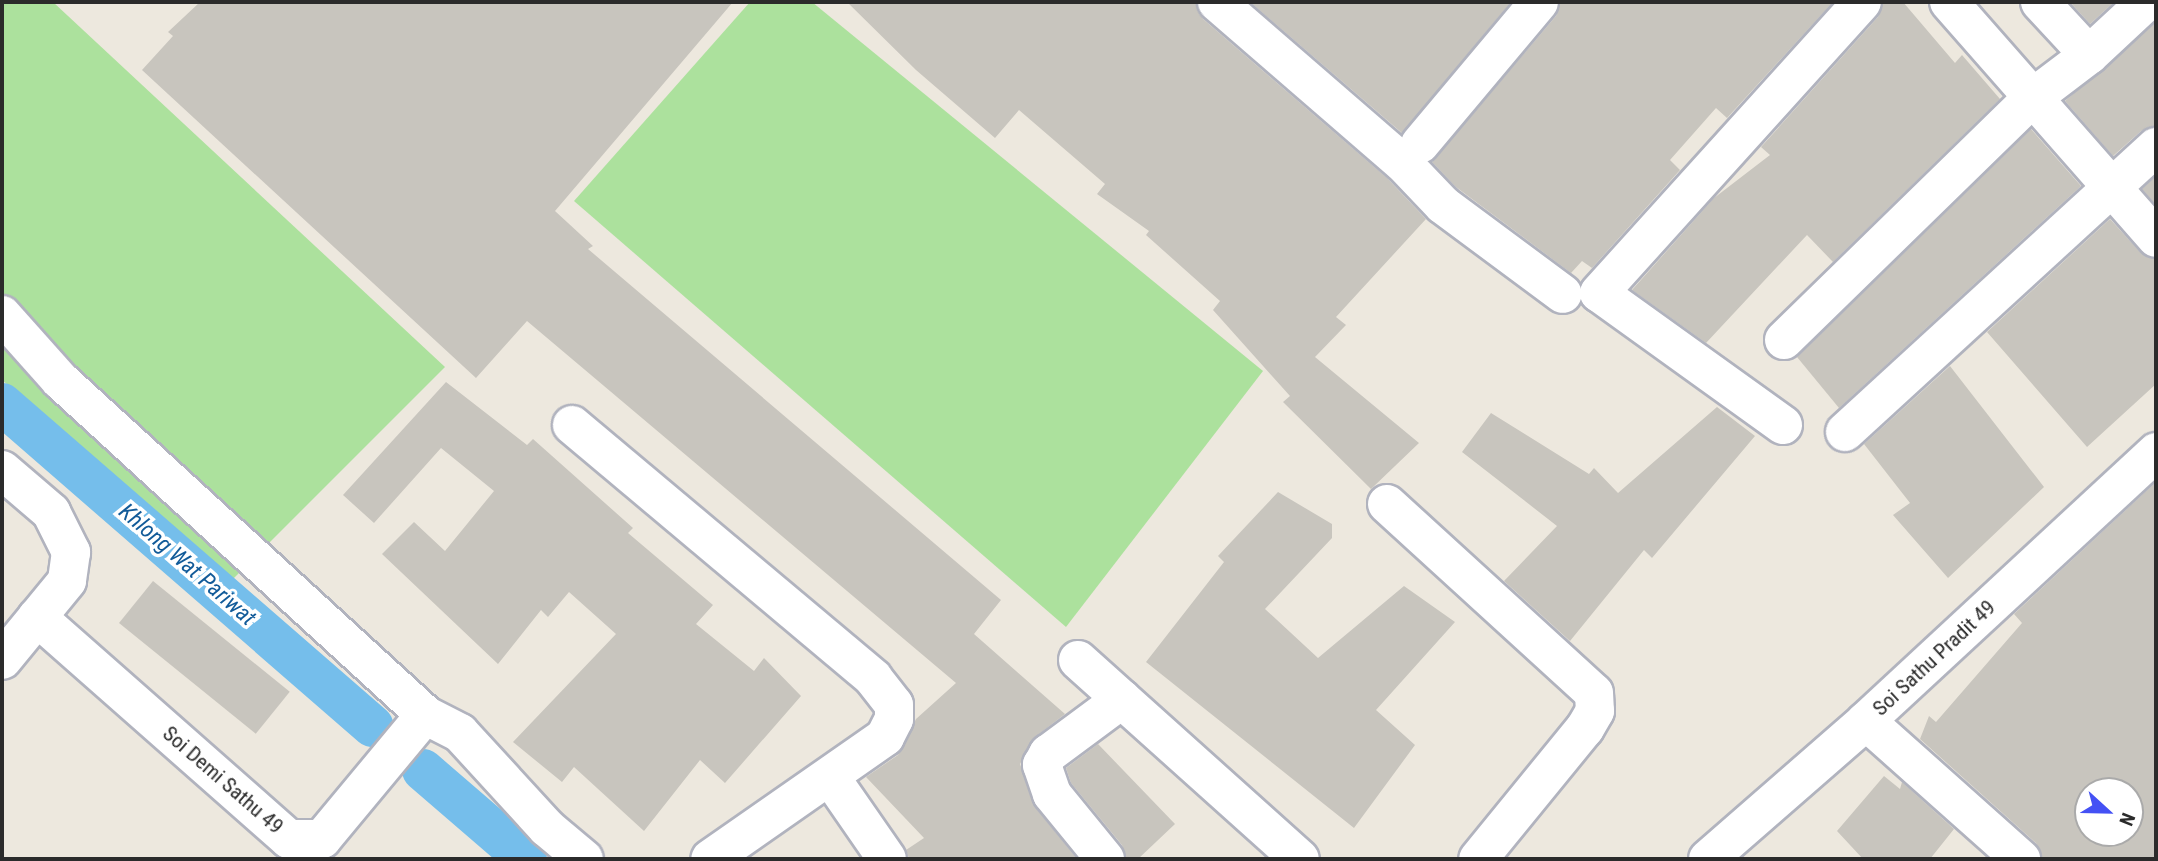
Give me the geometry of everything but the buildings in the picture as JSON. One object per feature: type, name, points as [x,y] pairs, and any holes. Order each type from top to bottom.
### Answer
[{"type":"street","points":[[1217,2],[1402,162],[1443,205],[1563,294]]},
{"type":"street","points":[[1420,144],[1539,2]]},
{"type":"street","points":[[1783,425],[1599,293],[1862,2]]},
{"type":"street","points":[[1949,2],[2031,99],[2156,237]]},
{"type":"street","points":[[2040,2],[2089,55]]},
{"type":"street","points":[[1784,340],[2031,99],[2089,55],[2146,2]]},
{"type":"street","points":[[1845,432],[2156,147]]},
{"type":"street","points":[[2,315],[60,380],[425,715],[460,733],[547,828],[584,859]]},
{"type":"street","points":[[572,425],[886,690],[894,705],[889,732],[831,778],[710,859]]},
{"type":"street","name":"Soi Sathu Pradit 49","points":[[1709,859],[1866,721],[2156,452]]},
{"type":"street","points":[[2,470],[51,512],[71,552],[67,581],[2,660]]},
{"type":"street","points":[[1387,505],[1594,693],[1595,712],[1586,727],[1478,859]]},
{"type":"street","name":"Soi Demi Sathu 49","points":[[37,617],[289,839],[322,839],[425,715]]},
{"type":"street","points":[[1079,660],[1300,859]]},
{"type":"street","points":[[1105,859],[1052,794],[1042,765],[1048,754],[1122,699]]},
{"type":"street","points":[[1866,721],[2021,859]]},
{"type":"street","points":[[831,778],[887,859]]},
{"type":"green space","points":[[2,2],[53,2],[445,367],[233,579],[2,380]]},
{"type":"green space","points":[[750,2],[812,2],[1263,371],[1066,627],[574,201]]},
{"type":"waterway","name":"Khlong Wat Pariwat","points":[[2,404],[373,726]]},
{"type":"waterway","name":"Khlong Wat Pariwat","points":[[423,770],[526,859]]}]
